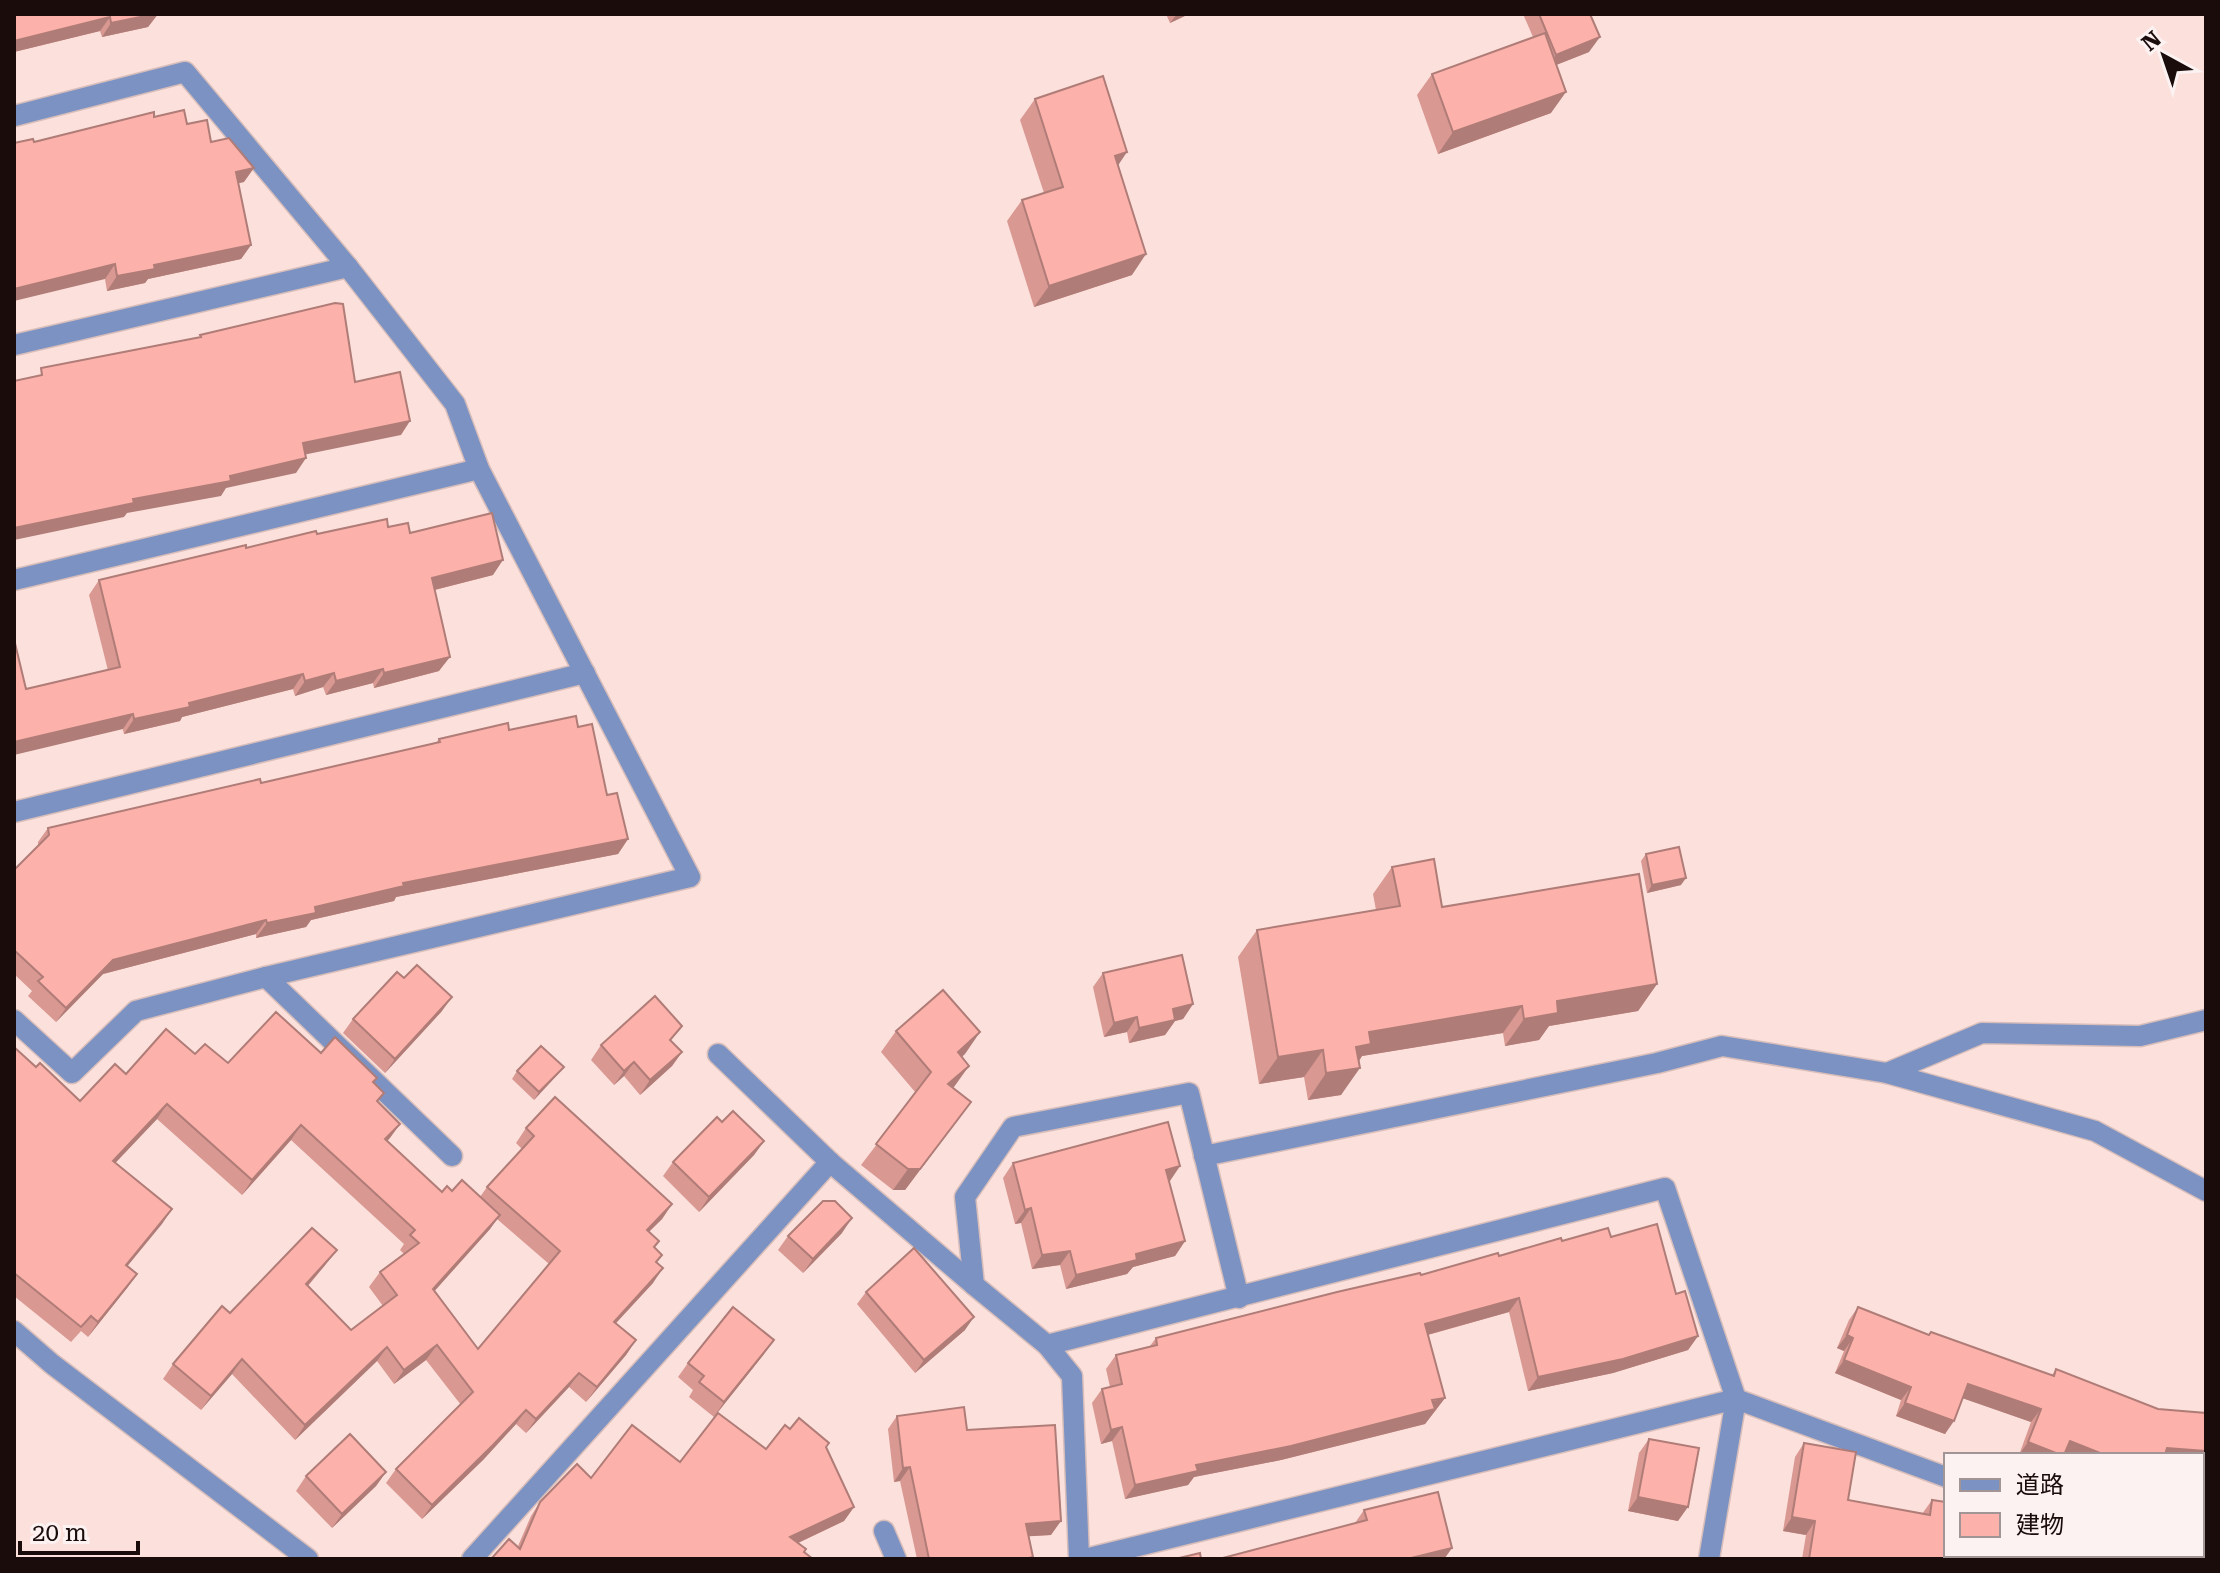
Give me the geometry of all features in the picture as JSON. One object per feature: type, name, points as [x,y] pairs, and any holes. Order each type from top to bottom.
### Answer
[{"type":"street","points":[[14,116],[185,72],[348,267],[455,404],[479,469],[690,877],[266,977],[136,1011],[72,1073],[14,1020]]},
{"type":"street","points":[[14,345],[348,267]]},
{"type":"street","points":[[14,580],[479,469]]},
{"type":"street","points":[[14,812],[585,673]]},
{"type":"street","points":[[266,977],[452,1156]]},
{"type":"street","points":[[1887,1073],[1982,1033],[2140,1036],[2206,1020]]},
{"type":"street","points":[[1204,1156],[1657,1063],[1722,1046],[1887,1073],[2095,1131],[2206,1191]]},
{"type":"street","points":[[718,1054],[830,1162],[1047,1345],[1072,1376],[1082,1559],[1736,1399],[1944,1476]]},
{"type":"street","points":[[974,1285],[965,1197],[1013,1127],[1189,1093],[1239,1298]]},
{"type":"street","points":[[472,1559],[830,1162]]},
{"type":"street","points":[[1047,1345],[1665,1188],[1736,1399],[1709,1559]]},
{"type":"street","points":[[14,1331],[52,1364],[308,1559]]},
{"type":"street","points":[[884,1531],[896,1559]]},
{"type":"building","points":[[14,14],[155,14],[111,23],[110,17],[14,41]]},
{"type":"building","points":[[1539,14],[1590,14],[1600,37],[1556,55]]},
{"type":"building","points":[[1545,33],[1566,92],[1453,132],[1432,74]]},
{"type":"building","points":[[1103,76],[1127,152],[1115,156],[1146,254],[1049,286],[1022,200],[1063,187],[1035,99]]},
{"type":"building","points":[[184,110],[187,124],[207,120],[211,142],[229,138],[254,168],[236,172],[251,245],[117,276],[115,264],[14,289],[14,143],[33,139],[34,142],[154,112],[154,117]]},
{"type":"building","points":[[335,303],[343,304],[355,382],[400,372],[410,421],[303,443],[306,458],[230,476],[231,481],[133,499],[134,503],[14,528],[14,381],[42,375],[41,368],[201,337]]},
{"type":"building","points":[[492,513],[503,560],[432,578],[450,657],[336,681],[334,673],[305,681],[303,674],[189,703],[190,707],[134,719],[133,714],[14,742],[14,639],[26,689],[120,667],[99,580],[316,531],[317,534],[387,519],[388,527],[408,523],[410,533]]},
{"type":"building","points":[[576,716],[578,727],[592,724],[607,795],[617,793],[628,839],[403,883],[404,886],[315,907],[316,913],[267,923],[266,920],[113,960],[66,1008],[38,981],[43,977],[14,950],[14,870],[49,835],[48,828],[260,779],[261,783],[440,742],[439,739],[508,723],[509,730]]},
{"type":"building","points":[[1679,847],[1686,878],[1652,885],[1646,854]]},
{"type":"building","points":[[1434,859],[1442,907],[1639,874],[1657,984],[1557,1001],[1558,1013],[1524,1019],[1522,1006],[1369,1032],[1371,1044],[1356,1047],[1360,1068],[1326,1073],[1323,1050],[1278,1057],[1257,930],[1400,906],[1392,867]]},
{"type":"building","points":[[1182,955],[1193,1004],[1173,1009],[1175,1020],[1139,1028],[1137,1017],[1114,1023],[1103,973]]},
{"type":"building","points":[[417,965],[452,997],[395,1059],[353,1019],[397,972],[404,978]]},
{"type":"building","points":[[943,990],[980,1032],[958,1052],[969,1066],[948,1084],[971,1102],[920,1169],[908,1169],[876,1144],[931,1072],[896,1031]]},
{"type":"building","points":[[655,996],[682,1026],[670,1040],[682,1052],[650,1080],[634,1062],[624,1071],[601,1045]]},
{"type":"building","points":[[276,1012],[321,1053],[335,1037],[377,1078],[373,1082],[384,1093],[377,1101],[400,1124],[385,1139],[442,1192],[447,1186],[452,1191],[462,1180],[500,1215],[433,1289],[478,1349],[560,1251],[487,1187],[534,1136],[526,1128],[555,1097],[672,1204],[647,1230],[659,1241],[654,1247],[662,1255],[656,1262],[663,1268],[614,1322],[636,1340],[597,1387],[579,1373],[536,1419],[526,1410],[432,1505],[396,1469],[473,1392],[437,1345],[404,1370],[387,1347],[305,1425],[242,1359],[211,1396],[173,1364],[222,1306],[230,1313],[312,1228],[337,1250],[306,1284],[351,1330],[397,1295],[380,1272],[419,1243],[410,1235],[415,1230],[301,1125],[252,1180],[167,1104],[113,1161],[172,1209],[126,1265],[137,1274],[98,1322],[91,1316],[81,1327],[14,1273],[14,1047],[36,1067],[40,1063],[80,1101],[115,1064],[126,1074],[166,1029],[195,1054],[205,1044],[228,1063]]},
{"type":"building","points":[[541,1046],[564,1067],[539,1092],[517,1071]]},
{"type":"building","points":[[733,1111],[764,1141],[709,1197],[673,1162],[717,1117],[722,1122]]},
{"type":"building","points":[[1168,1122],[1180,1166],[1166,1170],[1185,1241],[1136,1254],[1137,1260],[1076,1275],[1070,1251],[1042,1255],[1031,1208],[1025,1210],[1013,1163]]},
{"type":"building","points":[[823,1201],[835,1201],[852,1218],[813,1259],[788,1236]]},
{"type":"building","points":[[1657,1224],[1676,1294],[1685,1291],[1698,1336],[1623,1359],[1538,1377],[1519,1298],[1425,1324],[1445,1398],[1432,1400],[1435,1409],[1291,1446],[1196,1465],[1198,1471],[1135,1485],[1122,1427],[1111,1430],[1102,1389],[1122,1384],[1116,1355],[1157,1345],[1156,1338],[1337,1292],[1421,1275],[1498,1253],[1499,1256],[1608,1228],[1611,1237]]},
{"type":"building","points":[[914,1248],[974,1317],[924,1360],[866,1292]]},
{"type":"building","points":[[733,1307],[774,1340],[724,1402],[699,1382],[704,1376],[688,1363]]},
{"type":"building","points":[[1858,1307],[1929,1335],[1931,1332],[2054,1376],[2056,1369],[2158,1409],[2206,1413],[2206,1451],[2167,1448],[2166,1453],[2100,1453],[2070,1441],[2065,1453],[2056,1453],[2028,1442],[2041,1409],[1968,1384],[1954,1421],[1905,1403],[1911,1387],[1844,1360],[1853,1338],[1847,1335]]},
{"type":"building","points":[[964,1407],[967,1430],[1055,1425],[1061,1521],[1026,1524],[1033,1557],[929,1559],[910,1467],[903,1468],[897,1416]]},
{"type":"building","points":[[718,1413],[766,1449],[785,1425],[790,1429],[799,1418],[829,1443],[826,1447],[854,1507],[790,1537],[813,1559],[491,1559],[509,1539],[520,1549],[540,1502],[577,1464],[591,1478],[632,1425],[680,1462]]},
{"type":"building","points":[[350,1434],[386,1472],[342,1514],[306,1476]]},
{"type":"building","points":[[1649,1439],[1699,1448],[1688,1507],[1638,1497]]},
{"type":"building","points":[[1804,1443],[1856,1452],[1848,1500],[1930,1515],[1932,1500],[1944,1502],[1944,1557],[2076,1557],[1809,1559],[1815,1521],[1792,1517]]},
{"type":"building","points":[[1438,1492],[1452,1548],[1407,1559],[1219,1559],[1367,1520],[1364,1510]]},
{"type":"building","points":[[1200,1553],[1201,1559],[1175,1559]]}]
